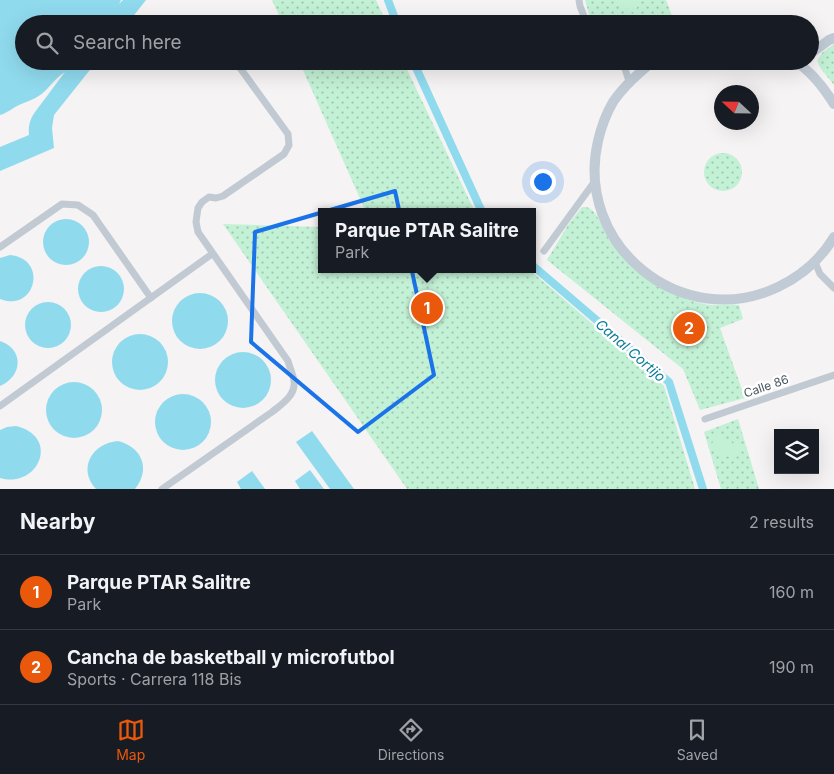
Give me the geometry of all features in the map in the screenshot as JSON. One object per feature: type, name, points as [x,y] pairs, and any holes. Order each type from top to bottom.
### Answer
[{"type":"street","points":[[578,0],[584,15]]},
{"type":"street","points":[[819,47],[834,38]]},
{"type":"street","points":[[162,489],[272,412],[287,400],[293,391],[294,382],[288,362],[212,254],[198,232],[196,222],[198,208],[202,202],[209,197],[223,196],[284,154],[289,145],[288,134],[242,70]]},
{"type":"street","points":[[626,70],[630,81]]},
{"type":"street","points":[[643,70],[630,81],[613,103],[602,127],[595,154],[595,181],[606,225],[618,244],[634,263],[654,280],[681,292],[709,299],[738,299],[766,293],[793,280],[815,262],[834,237]]},
{"type":"street","points":[[806,70],[828,94],[834,104]]},
{"type":"street","points":[[544,251],[595,181]]},
{"type":"street","points":[[0,247],[62,204],[78,205],[93,215],[151,298]]},
{"type":"street","points":[[0,406],[212,254]]},
{"type":"street","points":[[815,262],[820,274],[834,288]]},
{"type":"street","name":"Calle 86","points":[[705,419],[834,374]]},
{"type":"highlighted area","points":[[395,191],[434,375],[358,432],[251,342],[255,232]]},
{"type":"green space","points":[[272,0],[376,0],[383,15],[279,15]]},
{"type":"green space","points":[[585,0],[666,0],[672,15],[589,15]]},
{"type":"green space","points":[[613,0],[641,0],[634,13]]},
{"type":"green space","points":[[834,44],[834,85],[819,65],[819,58],[822,53]]},
{"type":"green space","points":[[303,70],[407,70],[473,208],[364,208]]},
{"type":"green space","points":[[723,153],[736,159],[742,172],[736,185],[723,191],[710,185],[704,172],[710,159]]},
{"type":"green space","points":[[582,207],[588,207],[593,211],[608,238],[621,256],[635,270],[662,289],[682,298],[708,305],[739,305],[743,319],[720,328],[745,398],[700,410],[683,369],[547,260],[568,225]]},
{"type":"green space","points":[[223,224],[318,227],[318,273],[534,273],[664,386],[695,489],[407,489]]},
{"type":"green space","points":[[679,318],[704,326],[700,339],[674,330]]},
{"type":"green space","points":[[738,419],[759,489],[721,489],[704,432]]},
{"type":"green space","points":[[716,435],[741,447],[735,460],[710,448]]},
{"type":"water","points":[[0,0],[121,0],[119,4],[123,0],[146,0],[134,15],[15,15],[15,70],[90,70],[54,115],[52,128],[54,148],[0,171],[0,147],[29,135],[29,126],[33,115],[65,72],[39,96],[0,115]]},
{"type":"water","points":[[62,219],[70,219],[79,223],[85,229],[89,242],[85,255],[79,261],[70,265],[62,265],[53,261],[47,255],[43,246],[43,238],[47,229],[53,223]]},
{"type":"water","points":[[10,255],[22,259],[30,266],[33,274],[33,284],[29,292],[22,299],[12,301],[0,299],[0,258]]},
{"type":"water","points":[[97,266],[105,266],[114,270],[120,276],[124,289],[120,302],[114,308],[105,312],[97,312],[88,308],[82,302],[78,293],[78,285],[82,276],[88,270]]},
{"type":"water","points":[[200,293],[211,295],[220,301],[226,310],[228,321],[226,332],[220,341],[211,347],[200,349],[189,347],[180,341],[174,332],[172,321],[174,310],[180,301],[189,295]]},
{"type":"water","points":[[44,302],[52,302],[61,306],[67,312],[71,325],[67,338],[61,344],[52,348],[44,348],[35,344],[29,338],[25,329],[25,321],[29,312],[35,306]]},
{"type":"water","points":[[140,334],[151,336],[160,342],[166,351],[168,362],[166,373],[160,382],[151,388],[140,390],[129,388],[120,382],[114,373],[112,362],[114,351],[120,342],[129,336]]},
{"type":"water","points":[[0,341],[13,350],[17,356],[18,363],[13,376],[8,382],[0,386]]},
{"type":"water","points":[[243,352],[254,354],[263,360],[269,369],[271,380],[269,391],[263,400],[254,406],[243,408],[232,406],[223,400],[217,391],[215,380],[217,369],[223,360],[232,354]]},
{"type":"water","points":[[74,382],[85,384],[94,390],[100,399],[102,410],[100,421],[94,430],[85,436],[74,438],[63,436],[54,430],[48,421],[46,410],[48,399],[54,390],[63,384]]},
{"type":"water","points":[[183,394],[194,396],[203,402],[209,411],[211,422],[209,433],[203,442],[194,448],[183,450],[172,448],[163,442],[157,433],[155,422],[157,411],[163,402],[172,396]]},
{"type":"water","points":[[16,426],[30,432],[38,440],[41,450],[39,460],[34,469],[25,476],[13,479],[0,478],[0,430]]},
{"type":"water","points":[[312,431],[354,489],[330,489],[296,442]]},
{"type":"water","points":[[118,441],[133,448],[142,460],[143,467],[140,481],[135,489],[96,489],[90,481],[88,473],[90,458],[101,447]]},
{"type":"water","points":[[310,470],[324,489],[300,489],[295,481]]},
{"type":"water","points":[[252,471],[265,489],[241,489],[237,482]]},
{"type":"waterway","name":"Canal Cortijo","points":[[388,0],[394,15]]},
{"type":"waterway","name":"Canal Cortijo","points":[[417,70],[480,208]]},
{"type":"waterway","name":"Canal Cortijo","points":[[536,268],[669,382],[703,489]]},
{"type":"place","name":"Parque PTAR Salitre","points":[[427,308]]},
{"type":"place","name":"Cancha de basketball y microfutbol","points":[[689,328]]}]
